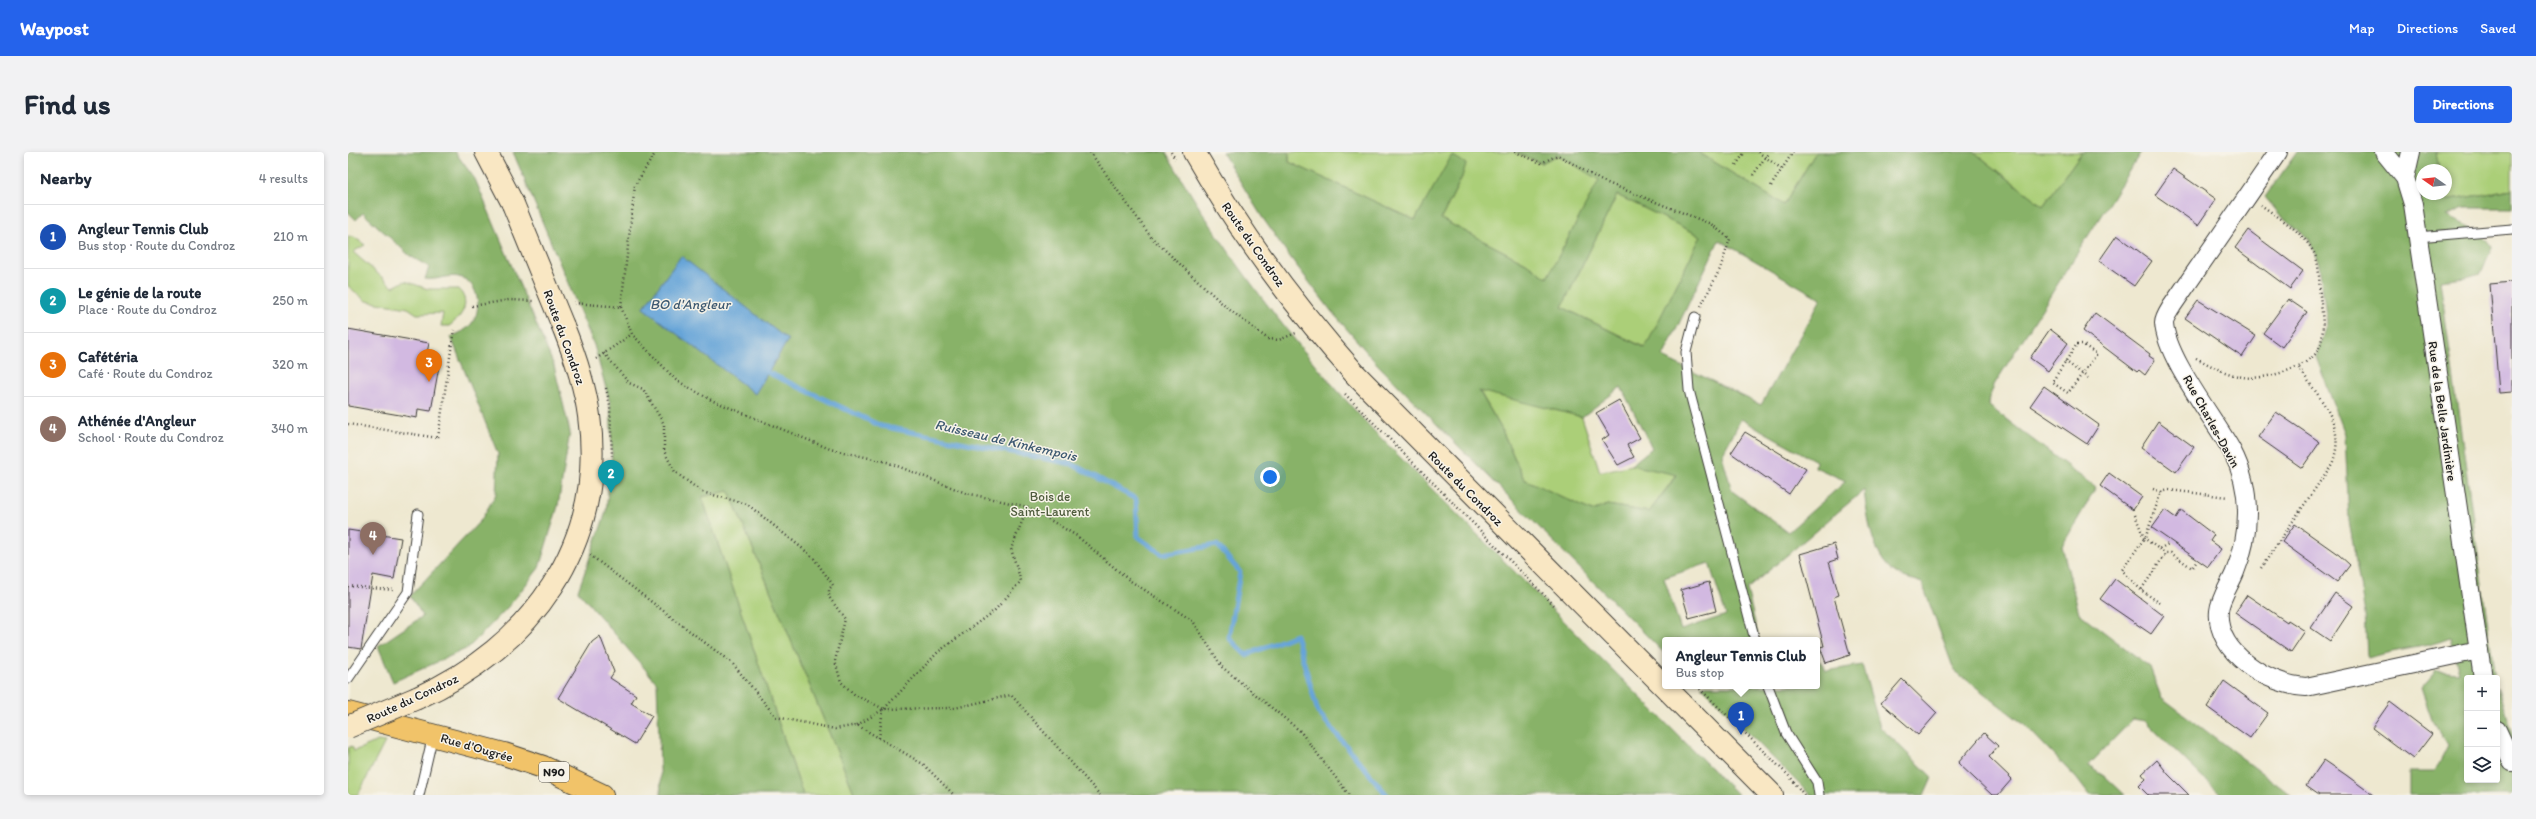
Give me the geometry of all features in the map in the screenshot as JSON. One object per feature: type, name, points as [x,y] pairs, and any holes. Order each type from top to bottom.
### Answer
[{"type":"main road","name":"Route du Condroz","points":[[348,727],[417,698],[474,668],[511,638],[548,594],[573,547],[587,492],[591,440],[580,372],[563,326],[513,204],[486,152]]},
{"type":"main road","name":"Route du Condroz","points":[[1194,152],[1246,235],[1310,322],[1381,403],[1662,685]]},
{"type":"main road","name":"Route du Condroz","points":[[1666,689],[1772,795]]},
{"type":"main road","name":"Rue d'Ougrée","points":[[348,712],[543,767],[602,795]]},
{"type":"street","name":"Rue Charles-Davin","points":[[2278,152],[2172,306],[2164,321],[2168,338],[2177,359],[2232,452],[2246,493],[2246,535],[2241,556],[2219,610],[2220,629],[2228,646],[2237,655],[2264,674],[2281,683],[2306,687],[2479,650]]},
{"type":"street","name":"Rue de la Belle Jardinière","points":[[2384,152],[2405,178],[2413,204],[2483,675]]},
{"type":"street","points":[[2405,178],[2412,152]]},
{"type":"street","points":[[2500,736],[2512,762]]},
{"type":"lane","points":[[2417,237],[2512,229]]},
{"type":"lane","points":[[1695,317],[1686,352],[1689,390],[1754,637]]},
{"type":"lane","points":[[348,679],[408,592],[418,514]]},
{"type":"lane","points":[[1769,689],[1786,732],[1817,782],[1819,795]]},
{"type":"lane","points":[[419,795],[433,735]]},
{"type":"path","points":[[656,152],[635,185],[621,307],[632,334],[676,380],[711,400],[764,424],[830,449],[887,462],[966,493],[1028,507],[1077,536],[1128,580],[1193,621],[1222,667],[1300,731],[1349,795]]},
{"type":"path","points":[[1090,152],[1150,237],[1226,308],[1268,338],[1279,340],[1293,335],[1310,322]]},
{"type":"path","points":[[1515,152],[1541,163],[1558,155],[1600,180],[1712,224],[1730,239],[1720,269],[1695,317]]},
{"type":"path","points":[[1736,165],[1745,152]]},
{"type":"path","points":[[1758,152],[1782,168]]},
{"type":"path","points":[[1753,175],[1769,152]]},
{"type":"path","points":[[1771,186],[1793,152]]},
{"type":"path","points":[[2177,359],[2187,356],[2194,357],[2216,370],[2246,378],[2276,374],[2298,366],[2318,350],[2323,328],[2315,252],[2304,238],[2248,195]]},
{"type":"path","points":[[472,306],[509,300],[539,302]]},
{"type":"path","points":[[570,303],[621,307]]},
{"type":"path","points":[[348,424],[438,438],[454,330]]},
{"type":"path","points":[[597,358],[632,334]]},
{"type":"path","points":[[2077,344],[2082,344],[2097,354],[2068,393],[2053,383],[2065,361],[2077,344]]},
{"type":"path","points":[[604,353],[628,383],[643,389],[647,394],[664,424],[664,451],[674,472],[702,492],[747,504],[813,557],[834,585],[829,589],[829,598],[845,619],[834,661],[841,682],[855,695],[884,709],[955,708],[1012,695],[1100,795]]},
{"type":"path","points":[[2065,361],[2088,378]]},
{"type":"path","points":[[2262,568],[2332,464],[2337,451],[2337,430],[2329,411],[2298,366]]},
{"type":"path","points":[[2153,489],[2161,492],[2168,490],[2233,497],[2246,493]]},
{"type":"path","points":[[2160,604],[2142,590],[2122,570],[2144,538],[2161,492]]},
{"type":"path","points":[[591,556],[733,664],[776,717],[835,729],[858,725],[884,709],[938,652],[995,610],[1021,580],[1011,549],[1028,507]]},
{"type":"path","points":[[2135,515],[2144,538],[2166,553],[2171,553],[2192,568],[2197,561]]},
{"type":"path","points":[[2159,549],[2170,542]]},
{"type":"path","points":[[2142,590],[2166,553]]},
{"type":"path","points":[[348,586],[408,592]]},
{"type":"path","points":[[1700,689],[1791,778],[1804,795]]},
{"type":"path","points":[[879,738],[884,709]]},
{"type":"path","points":[[858,725],[923,764],[954,795]]},
{"type":"green space","points":[[348,152],[455,152],[475,179],[554,366],[570,432],[558,506],[539,568],[508,607],[468,648],[393,682],[378,646],[423,616],[410,596],[481,520],[496,494],[498,454],[451,337],[468,328],[475,318],[478,305],[475,291],[468,281],[462,278],[453,276],[425,279],[429,267],[410,256],[363,213],[356,220],[348,212]]},
{"type":"green space","name":"Bois de Saint-Laurent","points":[[513,152],[1166,152],[1188,190],[1236,262],[1288,332],[1344,399],[1374,431],[1738,795],[855,795],[729,491],[702,497],[803,795],[661,795],[657,683],[578,591],[606,512],[612,453],[610,403],[594,345]]},
{"type":"green space","points":[[1222,152],[1289,152],[1289,162],[1415,220],[1452,155],[1466,164],[1462,177],[1441,219],[1526,263],[1547,278],[1599,180],[1558,155],[1541,163],[1515,152],[1698,152],[1784,205],[1816,152],[1974,152],[2043,206],[2082,152],[2141,152],[1994,385],[1990,396],[1989,406],[2096,488],[2062,546],[2079,613],[2150,667],[2161,697],[2291,795],[2221,795],[2145,721],[2133,719],[2088,766],[2107,778],[2125,795],[2089,795],[2077,779],[2026,726],[1954,670],[1922,583],[1899,575],[1881,558],[1869,524],[1864,490],[1747,589],[1758,637],[1662,637],[1662,651],[1378,365],[1332,312],[1262,217]],"holes":[[[1617,195],[1701,236],[1645,348],[1562,307]],[[1719,240],[1821,299],[1761,405],[1663,357]],[[1621,387],[1652,448],[1631,465],[1677,475],[1649,512],[1608,505],[1592,511],[1524,479],[1501,428],[1479,391],[1582,417]],[[1741,419],[1816,461],[1815,467],[1846,481],[1788,532],[1732,491],[1722,455]],[[1709,563],[1726,615],[1681,630],[1664,578]]]},
{"type":"green space","points":[[1289,152],[1515,152],[1541,163],[1558,155],[1600,180],[1547,278],[1526,263],[1441,219],[1462,177],[1452,156],[1415,220],[1289,162]]},
{"type":"green space","points":[[1698,152],[1816,152],[1784,205]]},
{"type":"green space","points":[[1974,152],[2082,152],[2043,206]]},
{"type":"green space","points":[[2297,152],[2436,152],[2438,164],[2416,164],[2416,200],[2444,201],[2512,190],[2512,208],[2464,208],[2446,216],[2477,231],[2492,247],[2481,273],[2465,277],[2440,280],[2495,675],[2464,675],[2464,783],[2500,783],[2500,696],[2512,735],[2512,795],[2409,795],[2409,772],[2435,772],[2448,746],[2432,720],[2421,688],[2436,671],[2459,673],[2450,638],[2420,647],[2368,658],[2367,656],[2365,614],[2349,521],[2345,434],[2316,357],[2327,322],[2319,264],[2309,239],[2280,215],[2265,197]]},
{"type":"green space","points":[[2436,152],[2512,152],[2512,190],[2452,200],[2452,164],[2438,164]]},
{"type":"green space","points":[[1617,195],[1701,236],[1646,348],[1562,307]]},
{"type":"green space","points":[[348,236],[354,237],[365,245],[353,252],[393,287],[405,281],[428,289],[458,289],[462,294],[465,304],[461,314],[449,326],[441,326],[443,313],[417,314],[408,308],[366,301],[348,286]]},
{"type":"green space","points":[[1479,390],[1582,417],[1600,472],[1631,465],[1677,474],[1649,512],[1608,505],[1592,511],[1524,479],[1501,428]]},
{"type":"green space","points":[[729,491],[855,795],[803,795],[702,497]]},
{"type":"green space","points":[[1820,662],[1822,662],[1826,671],[1862,665],[1880,727],[1932,777],[1924,795],[1810,795],[1704,689],[1820,689]]},
{"type":"green space","points":[[378,741],[385,742],[358,795],[348,795],[348,748],[352,746],[354,751]]},
{"type":"water","name":"BO d'Angleur","points":[[681,256],[788,340],[755,394],[643,308]]},
{"type":"building","points":[[2173,169],[2216,199],[2198,225],[2155,195]]},
{"type":"building","points":[[2248,230],[2303,271],[2290,289],[2235,248]]},
{"type":"building","points":[[2117,235],[2152,261],[2134,286],[2099,261]]},
{"type":"building","points":[[2512,282],[2512,392],[2499,393],[2490,284]]},
{"type":"building","points":[[2288,299],[2307,312],[2282,347],[2263,333]]},
{"type":"building","points":[[2198,300],[2256,336],[2242,357],[2185,318]]},
{"type":"building","points":[[2095,313],[2150,354],[2149,356],[2155,360],[2145,375],[2139,370],[2137,372],[2083,331]]},
{"type":"building","points":[[348,329],[429,343],[427,353],[441,355],[431,411],[418,409],[417,418],[348,406]]},
{"type":"building","points":[[2050,329],[2068,343],[2048,371],[2030,358]]},
{"type":"building","points":[[2044,386],[2099,425],[2087,444],[2030,406]]},
{"type":"building","points":[[1619,400],[1640,438],[1627,445],[1634,457],[1618,465],[1602,440],[1609,435],[1596,413]]},
{"type":"building","points":[[2276,412],[2320,442],[2302,468],[2258,437]]},
{"type":"building","points":[[2158,421],[2194,447],[2176,472],[2141,447]]},
{"type":"building","points":[[1745,432],[1806,469],[1789,494],[1731,453]]},
{"type":"building","points":[[2109,473],[2142,497],[2133,510],[2100,486]]},
{"type":"building","points":[[2165,510],[2176,518],[2181,510],[2214,535],[2210,541],[2221,549],[2208,567],[2152,528]]},
{"type":"building","points":[[2295,524],[2339,555],[2350,565],[2337,582],[2282,542]]},
{"type":"building","points":[[348,530],[401,538],[394,579],[373,575],[361,649],[348,647]]},
{"type":"building","points":[[1834,544],[1838,559],[1829,562],[1839,595],[1834,597],[1850,655],[1826,663],[1820,647],[1824,646],[1800,554]]},
{"type":"building","points":[[2115,579],[2164,616],[2151,634],[2100,599]]},
{"type":"building","points":[[1709,582],[1716,611],[1689,618],[1681,590]]},
{"type":"building","points":[[2335,593],[2353,606],[2330,641],[2311,628]]},
{"type":"building","points":[[2247,595],[2287,622],[2288,620],[2305,631],[2291,652],[2235,613]]},
{"type":"building","points":[[600,636],[614,672],[610,678],[636,695],[631,703],[652,716],[635,744],[558,698],[592,642]]},
{"type":"building","points":[[1902,679],[1937,713],[1918,735],[1881,703]]},
{"type":"building","points":[[2224,681],[2268,713],[2250,738],[2207,707]]},
{"type":"building","points":[[2390,702],[2432,734],[2413,759],[2372,728]]},
{"type":"building","points":[[1984,733],[1998,746],[1989,757],[2012,779],[1998,795],[1992,795],[1958,763]]},
{"type":"building","points":[[2157,760],[2168,774],[2189,795],[2148,795],[2139,786],[2146,779],[2142,774]]},
{"type":"building","points":[[2324,760],[2373,795],[2319,795],[2306,786]]},
{"type":"waterway","name":"Ruisseau de Kinkempois","points":[[769,373],[881,426],[1072,464],[1136,499],[1138,537],[1162,554],[1217,545],[1240,572],[1229,638],[1246,655],[1296,635],[1318,712],[1387,795]]},
{"type":"place","name":"Cafétéria","points":[[429,382]]},
{"type":"place","name":"Le génie de la route","points":[[611,493]]},
{"type":"place","name":"Athénée d'Angleur","points":[[373,555]]},
{"type":"place","name":"Angleur Tennis Club","points":[[1741,735]]}]
